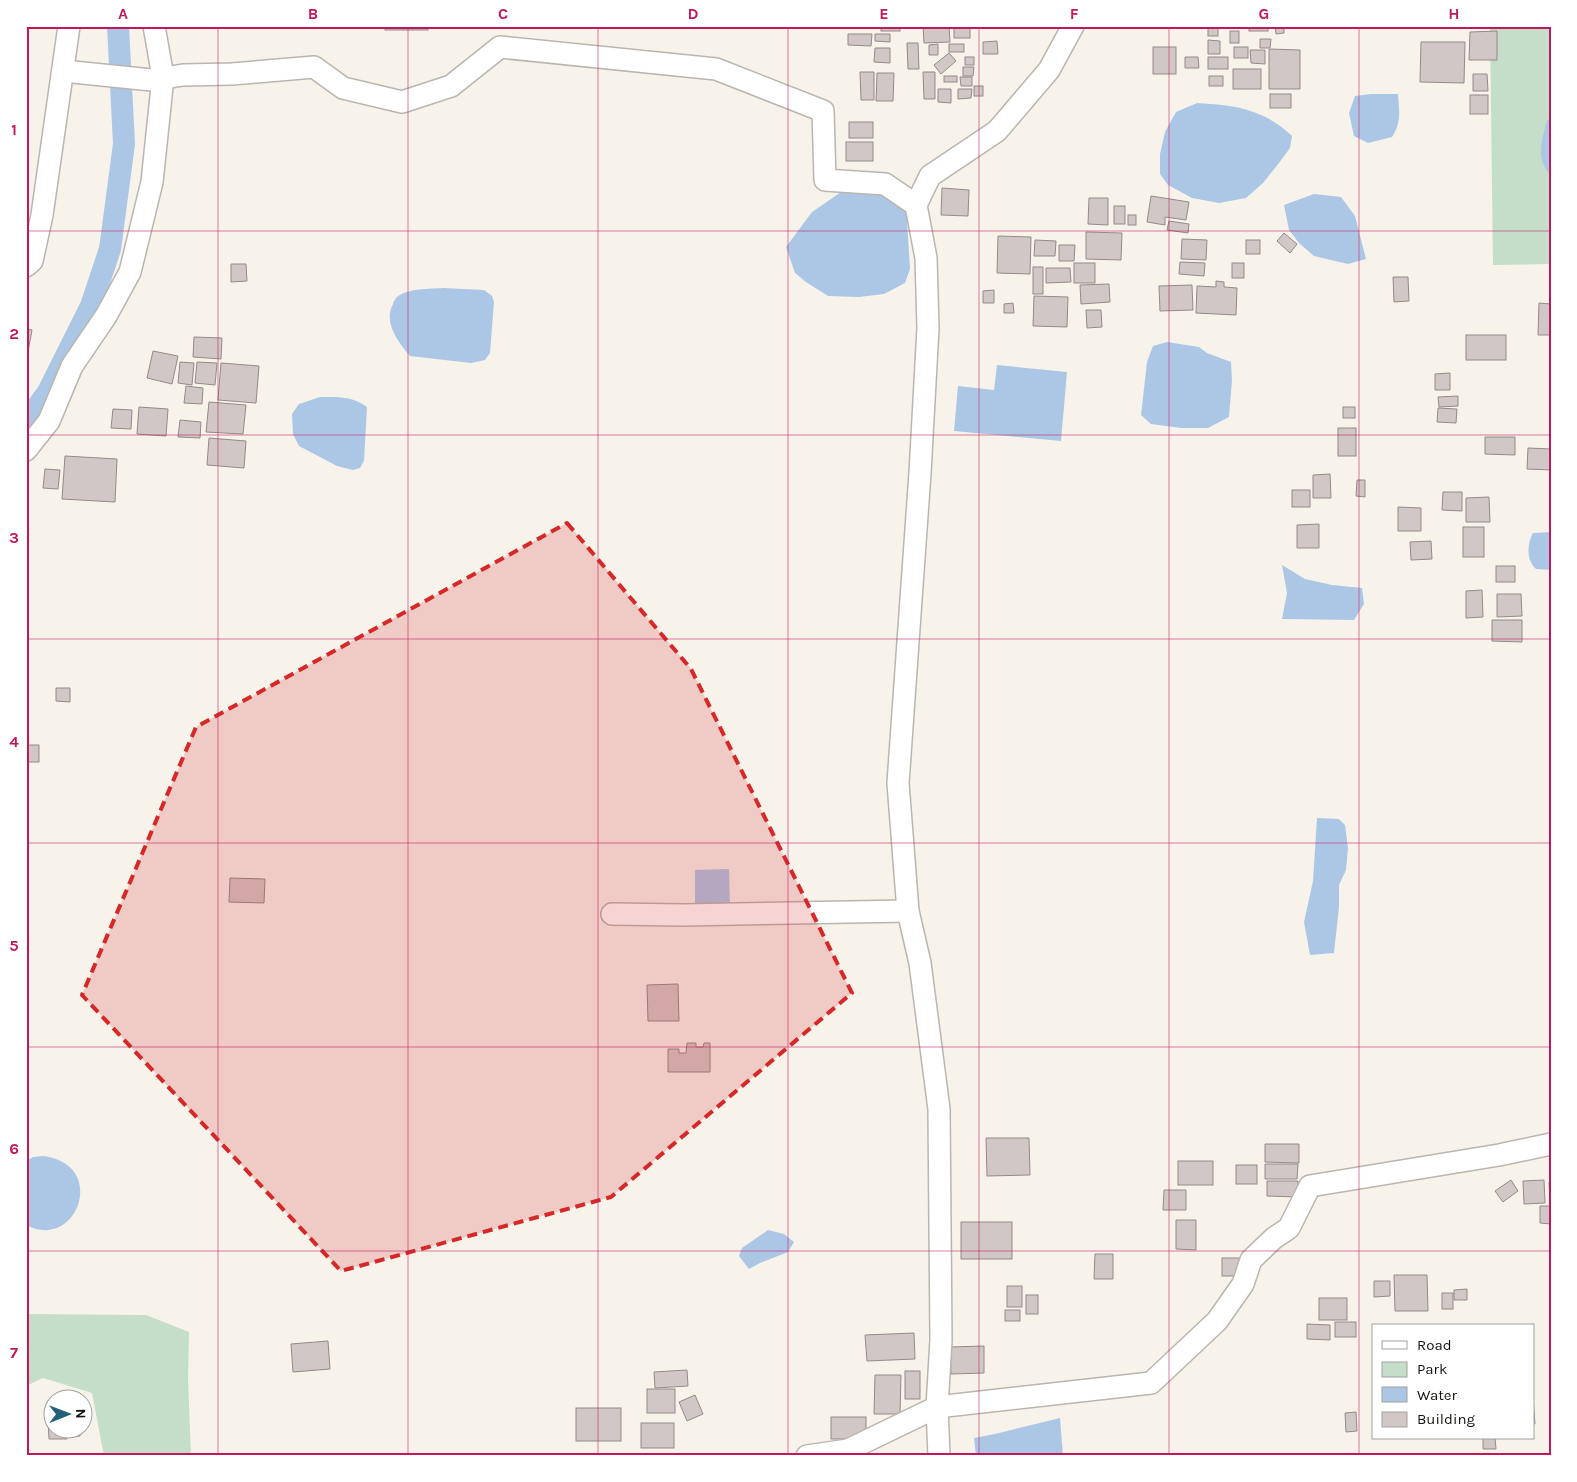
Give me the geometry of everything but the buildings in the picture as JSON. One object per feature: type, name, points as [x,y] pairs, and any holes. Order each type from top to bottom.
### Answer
[{"type":"street","points":[[26,266],[32,261],[42,215],[69,26]]},
{"type":"street","points":[[26,450],[49,421],[72,366],[106,316],[130,272],[152,182],[158,78],[154,26]]},
{"type":"street","points":[[939,1456],[937,1407],[941,1340],[939,1109],[920,963],[908,911],[898,783],[920,473],[928,328],[926,258],[916,205],[930,176],[997,131],[1049,70],[1072,26]]},
{"type":"street","points":[[63,71],[158,78],[314,67],[343,88],[402,102],[451,86],[500,47],[716,68],[823,111],[825,180],[885,184],[916,205]]},
{"type":"street","points":[[612,914],[683,915],[908,911]]},
{"type":"street","points":[[807,1456],[848,1450],[937,1407],[1151,1383],[1217,1321],[1243,1284],[1251,1260],[1274,1238],[1289,1228],[1310,1186],[1499,1155],[1551,1144]]},
{"type":"highlighted area","points":[[567,523],[691,669],[852,993],[611,1197],[341,1271],[82,995],[196,727]]},
{"type":"green space","points":[[1490,26],[1551,26],[1551,264],[1493,265]]},
{"type":"green space","points":[[26,1314],[146,1315],[189,1332],[188,1379],[191,1456],[104,1456],[92,1390],[82,1390],[43,1378],[26,1386]]},
{"type":"water","points":[[1398,94],[1399,116],[1392,137],[1368,143],[1354,136],[1349,113],[1355,96]]},
{"type":"water","points":[[1197,103],[1224,105],[1248,110],[1271,120],[1292,136],[1290,148],[1279,163],[1263,183],[1246,198],[1219,203],[1192,198],[1168,185],[1160,174],[1160,154],[1165,132],[1176,112]]},
{"type":"water","points":[[1551,117],[1551,175],[1543,163],[1541,150],[1547,121]]},
{"type":"water","points":[[844,190],[879,194],[906,204],[910,269],[905,283],[884,294],[859,297],[828,296],[795,273],[786,247],[812,212]]},
{"type":"water","points":[[1314,194],[1341,197],[1355,216],[1366,259],[1348,264],[1314,256],[1299,243],[1289,230],[1284,205]]},
{"type":"water","points":[[443,288],[484,290],[492,296],[494,302],[490,353],[485,360],[471,363],[410,356],[393,332],[390,311],[397,297],[413,290]]},
{"type":"water","points":[[1167,342],[1199,347],[1207,353],[1231,362],[1232,381],[1229,417],[1208,428],[1181,428],[1151,424],[1141,415],[1147,362],[1153,346]]},
{"type":"water","points":[[997,365],[1067,372],[1061,441],[954,431],[958,386],[994,390]]},
{"type":"water","points":[[320,397],[350,399],[367,407],[364,461],[360,468],[353,470],[337,466],[299,446],[293,434],[292,414],[299,404]]},
{"type":"water","points":[[1551,532],[1551,570],[1536,569],[1530,561],[1528,552],[1531,537],[1533,533]]},
{"type":"water","points":[[1282,565],[1305,579],[1332,585],[1362,588],[1364,604],[1354,620],[1282,619],[1287,593]]},
{"type":"water","points":[[1317,818],[1339,819],[1345,825],[1348,848],[1346,870],[1339,885],[1339,907],[1334,953],[1310,955],[1304,922],[1313,881]]},
{"type":"water","points":[[729,869],[730,907],[695,907],[695,870]]},
{"type":"water","points":[[43,1156],[63,1162],[75,1174],[80,1188],[78,1204],[71,1217],[59,1227],[44,1230],[26,1225],[26,1161],[33,1157]]},
{"type":"water","points":[[768,1230],[784,1234],[794,1242],[788,1252],[749,1269],[739,1256],[742,1248]]},
{"type":"water","points":[[1060,1418],[1063,1456],[976,1456],[974,1438]]},
{"type":"waterway","points":[[26,422],[48,392],[91,306],[110,249],[124,144],[118,26]]}]
